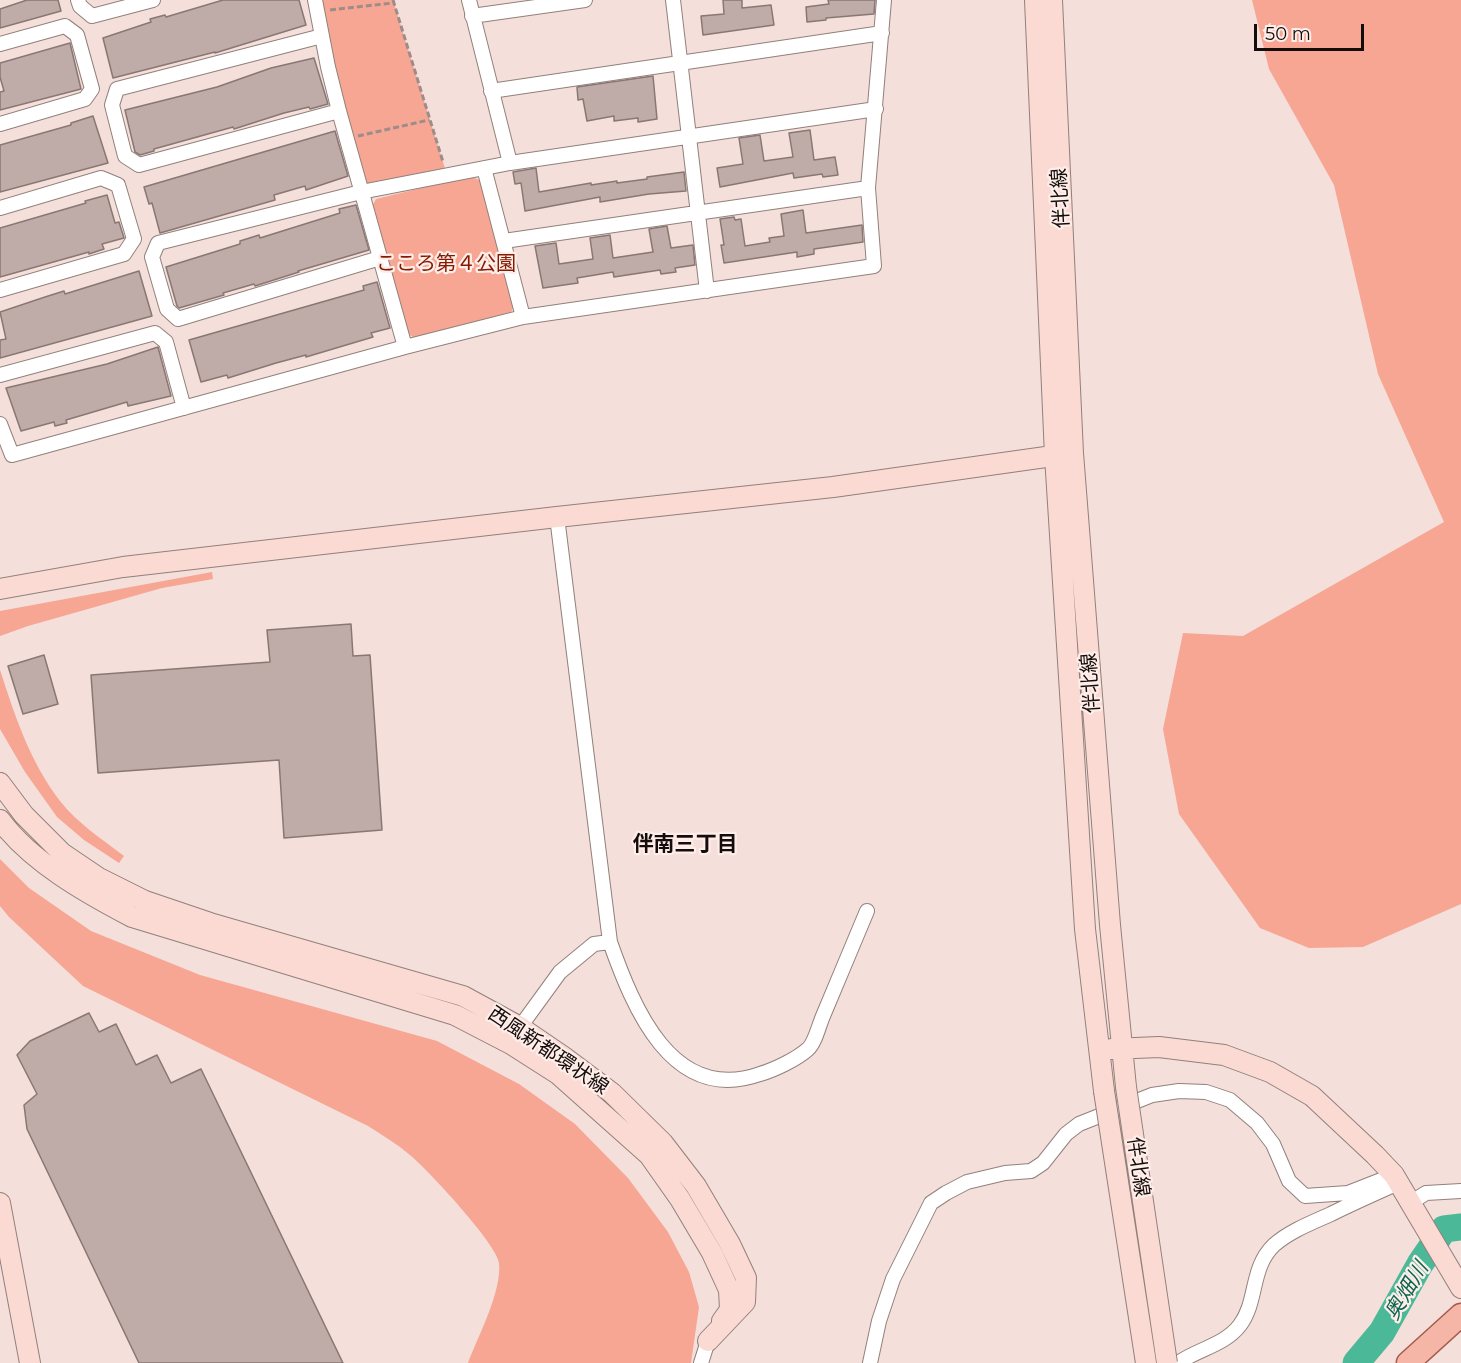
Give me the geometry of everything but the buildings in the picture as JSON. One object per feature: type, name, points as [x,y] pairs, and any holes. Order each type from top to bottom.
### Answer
[{"type":"main road","points":[[1408,1363],[1461,1316]]},
{"type":"street","points":[[78,0],[80,6],[92,16],[153,0]]},
{"type":"street","points":[[469,0],[510,163]]},
{"type":"street","points":[[472,16],[585,0]]},
{"type":"street","points":[[673,0],[707,291]]},
{"type":"street","points":[[0,424],[12,455],[405,347],[523,317],[874,266],[868,188],[884,0]]},
{"type":"street","name":"伴北線","points":[[1035,0],[1064,454],[1126,1087],[1167,1363]]},
{"type":"street","name":"伴北線","points":[[1052,0],[1064,454],[1085,930],[1104,1091],[1146,1363]]},
{"type":"street","points":[[316,6],[346,138],[405,347]]},
{"type":"street","points":[[0,44],[65,26],[77,35],[92,89],[85,99],[0,124]]},
{"type":"street","points":[[491,91],[882,33]]},
{"type":"street","points":[[322,36],[117,89],[112,105],[125,156],[139,165],[339,111]]},
{"type":"street","points":[[380,258],[178,319],[168,309],[152,257],[158,243],[361,192],[510,163],[876,109]]},
{"type":"street","points":[[484,168],[523,317]]},
{"type":"street","points":[[0,208],[101,178],[118,184],[134,239],[124,254],[0,290]]},
{"type":"street","points":[[504,241],[868,188]]},
{"type":"street","points":[[0,375],[155,333],[166,342],[184,408]]},
{"type":"street","points":[[0,589],[123,567],[556,517],[833,488],[1064,454]]},
{"type":"street","points":[[556,517],[610,942],[625,985],[645,1025],[671,1057],[697,1074],[722,1080],[745,1080],[770,1071],[810,1048],[867,911]]},
{"type":"street","name":"西風新都環状線","points":[[0,783],[24,815],[62,853],[99,878],[145,901],[210,923],[463,996],[520,1027],[612,1093],[663,1143],[696,1186],[747,1278],[745,1302],[708,1341]]},
{"type":"street","name":"西風新都環状線","points":[[0,819],[41,860],[87,893],[132,916],[455,1015],[511,1044],[558,1074],[649,1155],[680,1199],[712,1253],[729,1290],[730,1310],[708,1341]]},
{"type":"street","points":[[520,1027],[560,972],[594,944],[610,942]]},
{"type":"street","points":[[1100,1049],[1159,1047],[1224,1055],[1270,1072],[1312,1096],[1376,1155],[1396,1179],[1461,1288]]},
{"type":"street","points":[[870,1363],[879,1322],[893,1279],[931,1203],[967,1182],[1005,1173],[1031,1171],[1044,1163],[1066,1134],[1078,1124],[1152,1095],[1179,1091],[1206,1092],[1230,1100],[1257,1122],[1273,1144],[1289,1181],[1305,1196],[1348,1193],[1396,1179]]},
{"type":"street","points":[[1178,1363],[1215,1346],[1241,1324],[1246,1314],[1260,1262],[1274,1245],[1299,1228],[1396,1179]]},
{"type":"street","points":[[1410,1203],[1426,1193],[1461,1193]]},
{"type":"street","points":[[0,1203],[30,1363]]},
{"type":"street","points":[[701,1363],[708,1341]]},
{"type":"path","points":[[316,6],[393,1],[447,175]]},
{"type":"path","points":[[346,138],[429,120]]},
{"type":"green space","points":[[316,0],[393,0],[447,175],[361,192]]},
{"type":"green space","points":[[1252,0],[1461,0],[1461,904],[1363,947],[1309,948],[1260,928],[1179,814],[1163,729],[1183,633],[1243,636],[1444,522],[1378,374],[1334,185],[1269,69]]},
{"type":"green space","name":"こころ第４公園","points":[[471,176],[481,181],[517,301],[511,312],[415,338],[406,333],[371,208],[376,199]]},
{"type":"green space","points":[[212,572],[213,579],[162,588],[0,636],[0,611]]},
{"type":"green space","points":[[0,670],[24,738],[49,786],[74,816],[124,856],[119,863],[84,840],[57,817],[25,772],[0,729]]},
{"type":"green space","points":[[0,859],[29,888],[91,931],[200,975],[437,1041],[519,1084],[575,1124],[628,1178],[668,1232],[689,1272],[699,1307],[691,1363],[468,1363],[493,1300],[499,1275],[499,1263],[487,1240],[445,1190],[410,1155],[368,1126],[83,986],[0,906]]},
{"type":"waterway","name":"奥畑川","points":[[1356,1363],[1382,1332],[1420,1264],[1444,1229],[1461,1227]]},
{"type":"district","name":"伴南三丁目","points":[[685,845]]}]
